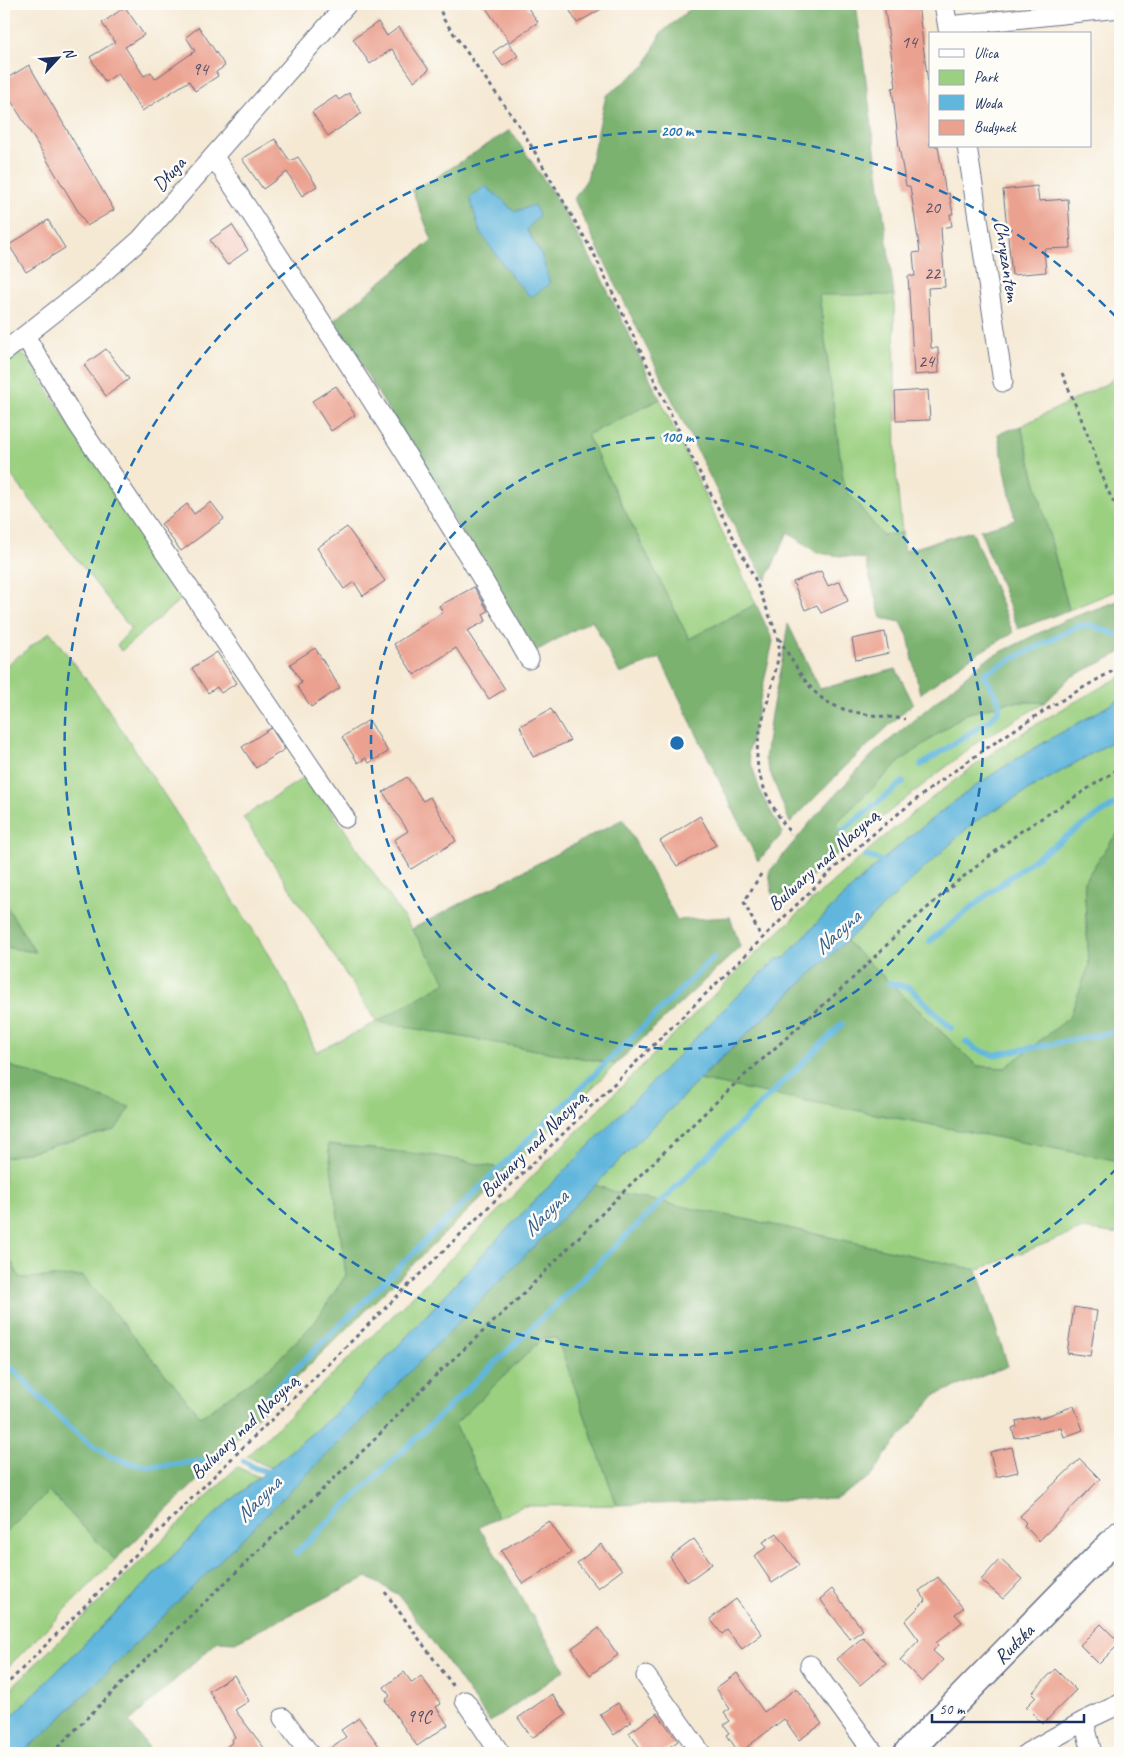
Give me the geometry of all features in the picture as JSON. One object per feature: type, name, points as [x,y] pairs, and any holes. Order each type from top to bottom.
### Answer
[{"type":"main road","name":"Rudzka","points":[[907,1753],[1120,1534]]},
{"type":"street","name":"Długa","points":[[4,352],[89,285],[141,239],[347,4]]},
{"type":"street","points":[[944,4],[948,30],[1120,8]]},
{"type":"street","name":"Chryzantem","points":[[966,148],[1003,382]]},
{"type":"street","points":[[214,157],[325,324],[480,573],[529,659]]},
{"type":"street","points":[[24,336],[77,422],[345,818]]},
{"type":"street","points":[[810,1665],[874,1753]]},
{"type":"street","points":[[646,1676],[700,1753]]},
{"type":"street","points":[[465,1702],[500,1753]]},
{"type":"street","points":[[1026,1753],[1084,1721],[1120,1704]]},
{"type":"street","points":[[283,1718],[309,1753]]},
{"type":"street","points":[[1084,1721],[1092,1753]]},
{"type":"path","points":[[438,4],[444,20],[532,146],[594,254],[690,454],[754,579],[777,635],[806,683],[829,705],[850,712],[905,719]]},
{"type":"path","points":[[1062,373],[1086,430],[1107,489],[1120,514]]},
{"type":"path","points":[[777,635],[778,657],[758,745],[758,760],[766,791],[791,834]]},
{"type":"path","name":"Bulwary nad Nacyną","points":[[4,1687],[761,937],[852,852],[934,786],[1036,716],[1120,667]]},
{"type":"path","points":[[52,1753],[159,1646],[373,1441],[434,1377],[478,1338],[658,1157],[849,982],[908,925],[958,880],[1020,832],[1120,768]]},
{"type":"path","points":[[761,874],[744,902],[761,937]]},
{"type":"path","points":[[385,1592],[465,1702]]},
{"type":"green space","points":[[696,4],[856,4],[894,295],[819,295],[844,487],[882,535],[902,533],[904,551],[972,531],[1013,633],[971,657],[920,694],[908,636],[901,622],[881,618],[865,559],[817,553],[788,532],[766,580],[737,532],[574,199],[587,179],[606,96],[646,65],[660,34]]},
{"type":"green space","points":[[510,130],[555,196],[599,273],[660,399],[587,435],[689,639],[756,604],[773,641],[748,754],[761,794],[783,833],[758,861],[660,658],[620,674],[592,620],[534,652],[334,320],[432,240],[412,190],[434,179]],"holes":[[[504,201],[514,212],[534,206],[527,229],[542,256]]]},
{"type":"green space","points":[[819,294],[894,295],[896,473],[902,533],[882,535],[844,487]]},
{"type":"green space","points":[[19,352],[28,359],[74,431],[189,592],[121,651],[117,645],[131,629],[4,466],[4,365]]},
{"type":"green space","points":[[1120,372],[1120,589],[1069,610],[1021,426],[1108,383]]},
{"type":"green space","points":[[660,399],[756,604],[689,639],[587,435]]},
{"type":"green space","points":[[1021,426],[1069,610],[1018,629],[980,530],[1015,520],[998,434]]},
{"type":"green space","points":[[1120,600],[1120,653],[1069,678],[1046,702],[1009,702],[965,714],[898,763],[836,823],[848,844],[775,909],[769,872],[813,819],[872,755],[985,660],[1063,621]]},
{"type":"green space","points":[[788,624],[820,689],[896,669],[913,703],[844,768],[790,823],[765,759],[771,714]]},
{"type":"green space","points":[[50,632],[104,703],[255,933],[289,989],[316,1052],[377,1022],[243,817],[308,775],[447,982],[378,1022],[616,1064],[510,1170],[437,1156],[328,1144],[346,1275],[315,1322],[273,1365],[201,1417],[83,1276],[20,1278],[4,1248],[4,1158],[114,1130],[129,1107],[4,1064],[4,947],[35,952],[4,902],[4,667]]},
{"type":"green space","points":[[1120,677],[1120,699],[1000,770],[957,800],[879,864],[829,910],[785,958],[777,959],[765,970],[499,1237],[334,1415],[270,1468],[247,1456],[390,1318],[711,997],[843,873],[935,795],[984,759],[1034,726]]},
{"type":"green space","points":[[1009,702],[1046,702],[979,741],[848,844],[835,824],[898,763],[965,714]]},
{"type":"green space","points":[[1120,737],[1120,835],[1115,836],[1084,881],[1089,966],[1069,1019],[1005,1068],[977,1066],[846,941],[974,822]]},
{"type":"green space","points":[[623,819],[677,920],[730,917],[740,947],[616,1064],[377,1022],[446,982],[412,929]]},
{"type":"green space","points":[[1120,835],[1120,1161],[699,1080],[846,941],[977,1066],[1005,1068],[1069,1018],[1089,966],[1084,881],[1115,836]]},
{"type":"green space","points":[[4,902],[35,952],[4,947]]},
{"type":"green space","points":[[4,1064],[130,1107],[115,1130],[4,1158]]},
{"type":"green space","points":[[699,1080],[1120,1161],[1120,1234],[1083,1229],[977,1270],[798,1230],[621,1194],[595,1185]]},
{"type":"green space","points":[[328,1144],[437,1156],[510,1170],[268,1405],[203,1475],[115,1560],[49,1491],[4,1534],[4,1248],[20,1278],[83,1276],[201,1417],[273,1365],[315,1322],[346,1275]]},
{"type":"green space","points":[[595,1185],[621,1194],[798,1230],[977,1270],[1008,1366],[935,1395],[886,1454],[873,1475],[836,1499],[617,1505],[557,1338],[543,1338],[455,1424],[498,1518],[479,1527],[565,1670],[490,1722],[399,1595],[367,1577],[235,1642],[218,1641],[129,1722],[153,1753],[20,1753],[41,1737],[120,1659]]},
{"type":"green space","points":[[543,1338],[557,1338],[617,1505],[523,1506],[498,1518],[455,1424]]},
{"type":"green space","points":[[237,1467],[259,1477],[214,1515],[4,1724],[4,1695]]},
{"type":"green space","points":[[49,1491],[115,1560],[4,1671],[4,1534]]},
{"type":"water","points":[[485,186],[504,201],[514,212],[534,205],[539,215],[527,230],[542,256],[550,284],[531,297],[512,277],[480,232],[470,198]]},
{"type":"water","name":"Nacyna","points":[[1120,699],[1120,737],[974,822],[723,1056],[351,1431],[41,1737],[20,1753],[4,1753],[4,1724],[214,1515],[334,1415],[499,1237],[735,998],[777,959],[785,958],[829,910],[931,820],[1000,770]]},
{"type":"building","points":[[483,4],[525,4],[538,22],[510,42]]},
{"type":"building","points":[[566,4],[610,4],[577,23]]},
{"type":"building","points":[[884,4],[918,4],[929,91],[929,148],[938,148],[946,194],[949,193],[953,214],[950,214],[952,226],[941,228],[945,287],[928,288],[931,348],[938,348],[939,373],[914,375],[908,276],[915,276],[913,253],[920,252],[910,186],[906,186],[899,147],[892,88],[896,87]]},
{"type":"building","points":[[125,7],[144,35],[125,47],[144,76],[151,72],[155,79],[195,51],[186,37],[199,27],[225,66],[216,72],[218,76],[195,91],[189,81],[142,111],[118,73],[105,82],[90,57],[115,42],[102,23]]},
{"type":"building","points":[[378,22],[387,36],[399,27],[429,70],[414,81],[392,49],[370,64],[353,39]]},
{"type":"building","points":[[508,42],[518,56],[503,66],[493,52]]},
{"type":"building","points":[[29,65],[114,210],[87,226],[4,89],[4,80]]},
{"type":"building","points":[[349,93],[362,113],[328,136],[312,112],[336,96],[339,100]]},
{"type":"building","points":[[275,139],[290,161],[298,157],[317,186],[302,196],[287,172],[263,189],[242,159]]},
{"type":"building","points":[[1037,186],[1039,201],[1068,199],[1071,248],[1044,249],[1046,272],[1012,275],[1003,190]]},
{"type":"building","points":[[48,220],[65,248],[26,272],[9,245]]},
{"type":"building","points":[[232,225],[248,250],[227,265],[210,240]]},
{"type":"building","points":[[106,349],[129,379],[106,396],[84,365]]},
{"type":"building","points":[[336,386],[355,415],[331,431],[312,401]]},
{"type":"building","points":[[928,390],[930,420],[896,421],[895,392]]},
{"type":"building","points":[[211,502],[224,519],[181,551],[161,524],[187,504],[194,514]]},
{"type":"building","points":[[347,527],[385,581],[363,596],[354,582],[344,589],[317,548]]},
{"type":"building","points":[[821,571],[828,586],[840,581],[848,601],[821,613],[817,605],[805,610],[793,582]]},
{"type":"building","points":[[474,587],[488,611],[483,614],[486,621],[467,631],[505,689],[489,699],[456,648],[414,675],[394,644],[443,612],[439,606]]},
{"type":"building","points":[[885,632],[889,653],[856,660],[852,639]]},
{"type":"building","points":[[315,648],[340,688],[311,707],[297,686],[302,683],[290,664]]},
{"type":"building","points":[[217,652],[237,683],[221,693],[217,687],[208,693],[192,668]]},
{"type":"building","points":[[551,709],[570,741],[533,757],[520,726]]},
{"type":"building","points":[[369,720],[388,752],[369,763],[366,758],[358,763],[342,737]]},
{"type":"building","points":[[271,728],[285,749],[256,768],[242,747]]},
{"type":"building","points":[[407,777],[423,801],[430,797],[456,841],[411,869],[394,840],[408,831],[383,792]]},
{"type":"building","points":[[700,816],[716,845],[677,866],[660,841]]},
{"type":"building","points":[[1074,1307],[1097,1311],[1090,1356],[1067,1353]]},
{"type":"building","points":[[1074,1406],[1083,1430],[1064,1437],[1061,1428],[1015,1438],[1012,1428],[1017,1426],[1016,1421],[1038,1416],[1038,1419]]},
{"type":"building","points":[[1012,1447],[1018,1472],[996,1477],[990,1452]]},
{"type":"building","points":[[1080,1459],[1100,1479],[1039,1541],[1024,1525],[1026,1523],[1020,1516]]},
{"type":"building","points":[[549,1521],[571,1553],[523,1584],[501,1551]]},
{"type":"building","points":[[777,1533],[799,1565],[772,1583],[754,1556],[767,1547],[763,1542]]},
{"type":"building","points":[[694,1539],[712,1564],[687,1582],[670,1557]]},
{"type":"building","points":[[601,1544],[622,1570],[598,1588],[577,1563]]},
{"type":"building","points":[[1000,1559],[1022,1579],[1003,1599],[981,1580]]},
{"type":"building","points":[[938,1577],[963,1608],[955,1614],[962,1622],[936,1643],[938,1645],[933,1651],[943,1660],[922,1682],[900,1660],[919,1640],[905,1621],[926,1600],[919,1591]]},
{"type":"building","points":[[832,1589],[863,1630],[850,1639],[820,1599]]},
{"type":"building","points":[[736,1599],[762,1634],[742,1649],[727,1630],[722,1634],[710,1619]]},
{"type":"building","points":[[1101,1624],[1120,1643],[1099,1664],[1080,1645]]},
{"type":"building","points":[[599,1628],[618,1655],[590,1675],[572,1648]]},
{"type":"building","points":[[863,1637],[886,1663],[860,1685],[837,1659]]},
{"type":"building","points":[[1055,1669],[1076,1690],[1043,1724],[1026,1707],[1036,1697],[1032,1693]]},
{"type":"building","points":[[404,1672],[412,1683],[421,1676],[441,1704],[436,1707],[448,1725],[417,1746],[385,1700],[390,1696],[384,1687]]},
{"type":"building","points":[[737,1673],[764,1712],[797,1688],[822,1724],[799,1740],[784,1719],[739,1753],[727,1735],[730,1733],[724,1725],[730,1721],[724,1713],[730,1709],[716,1688]]},
{"type":"building","points":[[234,1675],[249,1701],[235,1710],[268,1753],[218,1753],[233,1742],[232,1740],[235,1737],[209,1691]]},
{"type":"building","points":[[552,1694],[566,1714],[532,1738],[518,1718]]},
{"type":"building","points":[[618,1703],[631,1722],[614,1735],[600,1714]]},
{"type":"building","points":[[657,1713],[678,1741],[661,1753],[644,1753],[629,1733]]},
{"type":"building","points":[[359,1718],[384,1753],[323,1753],[346,1737],[341,1730]]},
{"type":"waterway","points":[[921,765],[990,720],[999,710],[999,701],[983,674],[1078,626],[1090,625],[1120,636]]},
{"type":"waterway","points":[[842,831],[903,782]]},
{"type":"waterway","points":[[930,941],[1022,868],[1120,801]]},
{"type":"waterway","points":[[866,856],[891,864]]},
{"type":"waterway","points":[[266,1398],[713,958]]},
{"type":"waterway","points":[[889,983],[910,988],[951,1028]]},
{"type":"waterway","points":[[296,1553],[568,1293],[842,1024]]},
{"type":"waterway","points":[[966,1042],[976,1049],[993,1055],[1120,1031]]},
{"type":"waterway","points":[[4,1370],[9,1366],[72,1429],[89,1443],[108,1454],[128,1462],[150,1466],[219,1460]]},
{"type":"waterway","name":"Nacyna","points":[[244,1461],[255,1468],[275,1474]]}]
